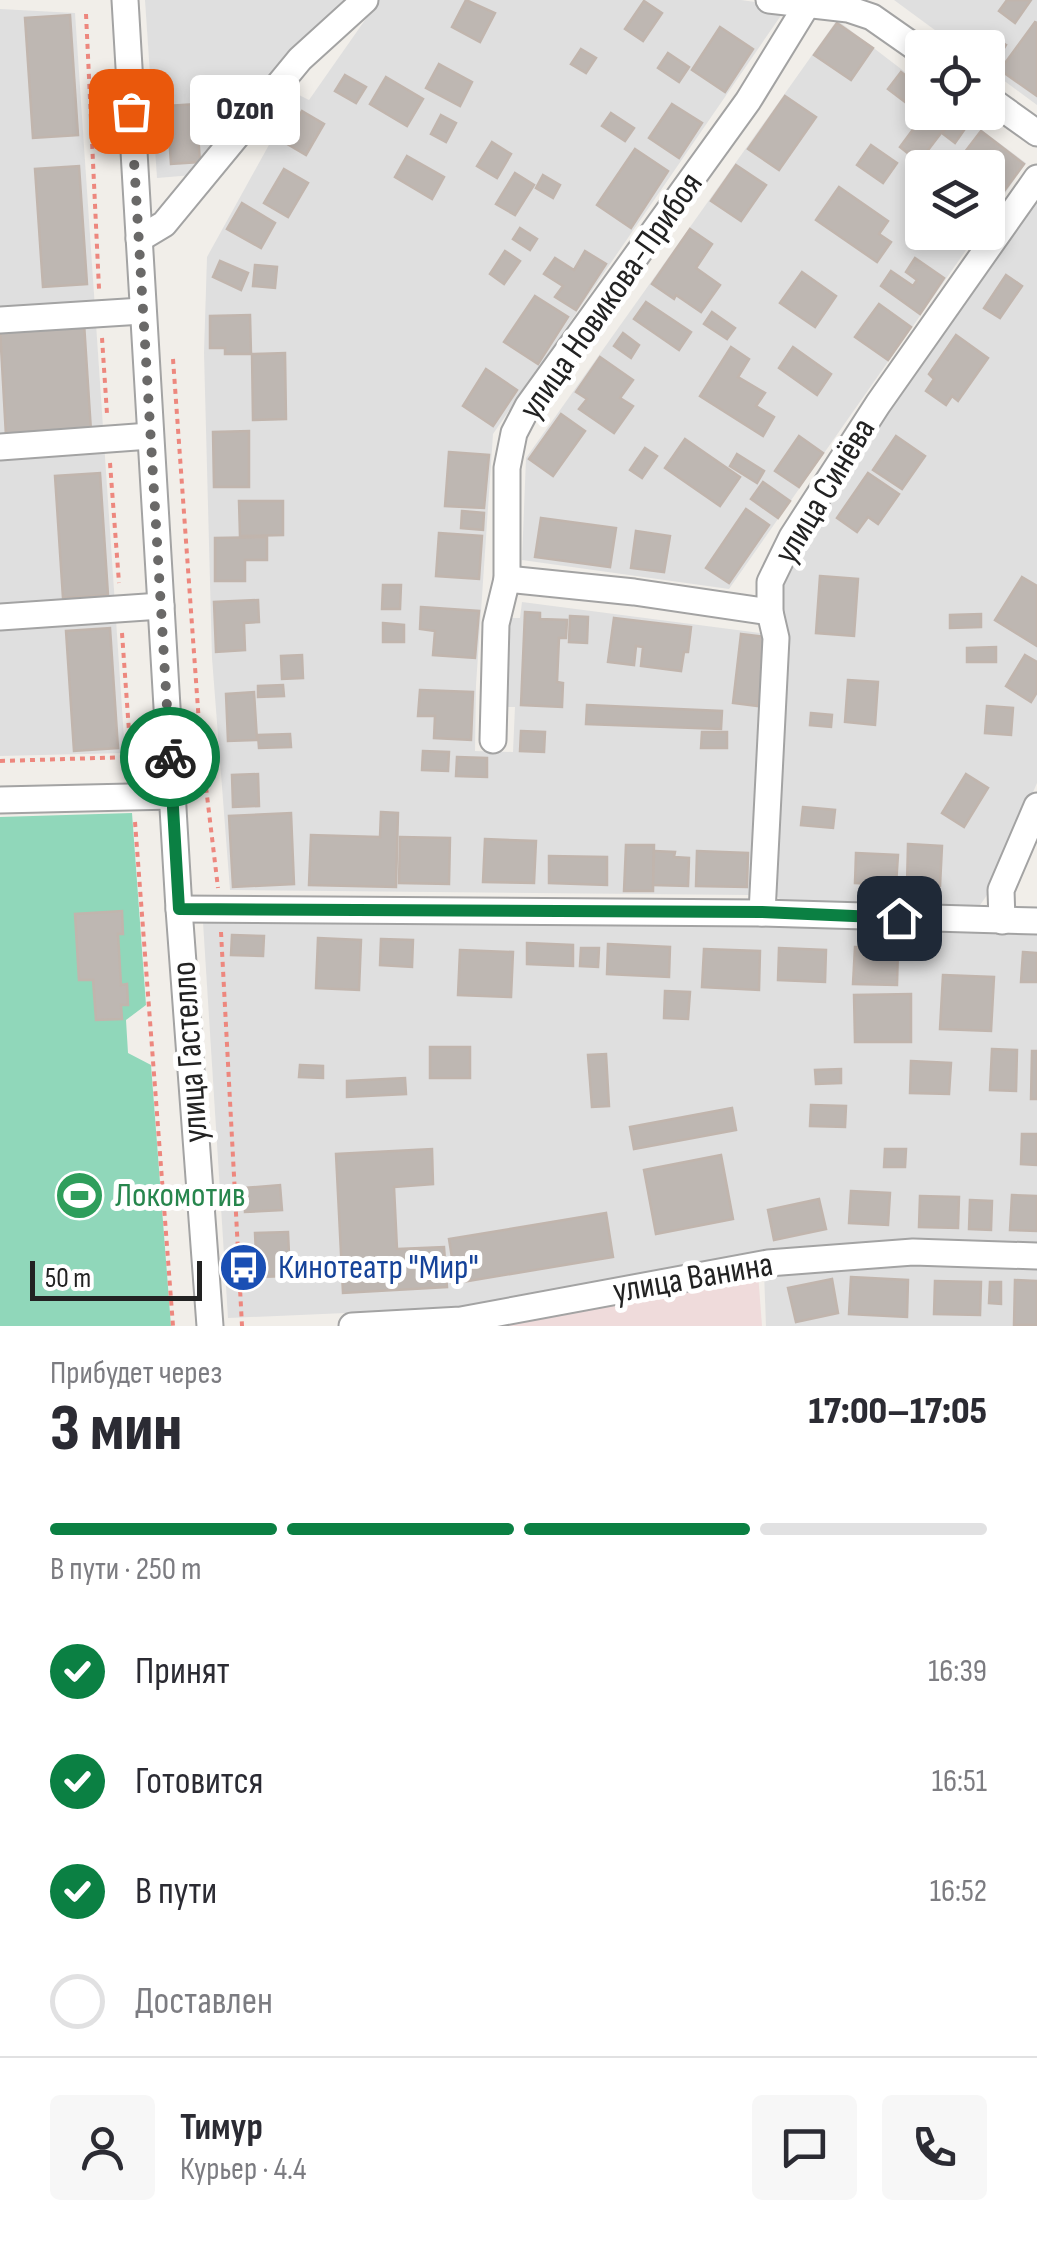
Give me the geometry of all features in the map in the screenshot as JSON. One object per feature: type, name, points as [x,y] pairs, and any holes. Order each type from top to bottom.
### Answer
[{"type":"street","name":"улица Гастелло","points":[[125,0],[179,909],[210,1326]]},
{"type":"street","points":[[138,239],[164,224],[300,59],[365,0]]},
{"type":"street","points":[[768,0],[842,7],[872,17],[905,40]]},
{"type":"street","name":"улица Новикова-Прибоя","points":[[493,740],[496,624],[507,579],[507,468],[514,433],[528,406],[748,101],[808,3]]},
{"type":"street","points":[[1005,110],[1037,133]]},
{"type":"street","name":"улица Синёва","points":[[762,912],[776,638],[770,612],[770,582],[792,537],[878,404],[1037,178]]},
{"type":"street","points":[[0,320],[142,312]]},
{"type":"street","points":[[0,447],[150,436]]},
{"type":"street","points":[[507,579],[770,612]]},
{"type":"street","points":[[0,618],[161,606]]},
{"type":"street","points":[[0,800],[173,796]]},
{"type":"street","points":[[1002,921],[1000,890],[1037,806]]},
{"type":"street","points":[[179,909],[762,912],[1037,921]]},
{"type":"street","name":"улица Ванина","points":[[352,1326],[461,1320],[768,1263],[912,1252],[1037,1256]]},
{"type":"path","points":[[86,14],[100,314],[174,1326]]},
{"type":"path","points":[[173,360],[200,737],[220,908],[242,1326]]},
{"type":"path","points":[[0,760],[131,756]]},
{"type":"shaded area","points":[[145,0],[345,0],[338,19],[193,175],[157,178]]},
{"type":"shaded area","points":[[379,0],[741,0],[770,4],[782,14],[493,434],[476,685],[475,751],[513,752],[515,707],[506,707],[510,618],[520,618],[522,602],[768,634],[749,895],[230,890],[212,658],[204,353],[207,257],[297,94],[309,100]]},
{"type":"shaded area","points":[[894,0],[1037,0],[1037,105],[1005,81],[1005,30],[935,30]]},
{"type":"shaded area","points":[[0,9],[75,13],[125,753],[0,756]]},
{"type":"shaded area","points":[[837,20],[905,72],[905,130],[982,130],[1026,163],[1005,193],[1005,150],[905,150],[905,250],[966,250],[729,589],[522,560],[526,458]]},
{"type":"shaded area","points":[[1037,195],[1037,783],[992,888],[978,908],[788,905],[776,896],[773,854],[781,588],[794,551],[998,250],[1005,250],[1005,241]]},
{"type":"shaded area","points":[[203,922],[776,925],[1037,934],[1037,1248],[910,1245],[460,1308],[228,1318]]},
{"type":"shaded area","points":[[829,1263],[1037,1263],[1037,1326],[766,1326],[764,1272]]},
{"type":"shaded area","points":[[758,1273],[762,1326],[498,1326],[498,1322]]},
{"type":"green space","name":"Локомотив","points":[[132,813],[146,1005],[126,1020],[128,1053],[151,1065],[171,1326],[0,1326],[0,817]]},
{"type":"building","points":[[466,0],[495,13],[480,42],[452,27]]},
{"type":"building","points":[[1007,0],[1031,0],[1015,23],[999,11]]},
{"type":"building","points":[[644,1],[662,13],[643,41],[625,29]]},
{"type":"building","points":[[70,15],[78,135],[33,138],[25,18]]},
{"type":"building","points":[[837,23],[873,48],[851,80],[814,55]]},
{"type":"building","points":[[1037,23],[1037,96],[1005,74],[1005,63]]},
{"type":"building","points":[[720,27],[753,49],[725,92],[692,70]]},
{"type":"building","points":[[581,49],[596,58],[586,73],[571,64]]},
{"type":"building","points":[[668,53],[689,67],[679,82],[658,68]]},
{"type":"building","points":[[439,64],[472,82],[460,106],[426,88]]},
{"type":"building","points":[[901,72],[905,75],[905,102],[888,89]]},
{"type":"building","points":[[345,75],[366,87],[356,103],[335,91]]},
{"type":"building","points":[[386,77],[423,99],[407,126],[370,104]]},
{"type":"building","points":[[785,96],[816,117],[779,170],[748,149]]},
{"type":"building","points":[[196,104],[200,162],[171,164],[167,106]]},
{"type":"building","points":[[672,104],[702,123],[679,158],[649,138]]},
{"type":"building","points":[[302,111],[324,124],[306,155],[284,142]]},
{"type":"building","points":[[611,113],[634,128],[625,141],[602,126]]},
{"type":"building","points":[[441,115],[456,123],[446,142],[431,134]]},
{"type":"building","points":[[913,130],[943,130],[928,150],[905,151],[900,147]]},
{"type":"building","points":[[944,130],[964,130],[955,143],[942,133]]},
{"type":"building","points":[[981,131],[1024,164],[1005,190],[1005,150],[966,150]]},
{"type":"building","points":[[492,142],[511,154],[497,178],[477,166]]},
{"type":"building","points":[[871,145],[897,163],[883,183],[857,165]]},
{"type":"building","points":[[635,149],[668,171],[631,228],[597,205]]},
{"type":"building","points":[[407,156],[444,177],[432,199],[395,177]]},
{"type":"building","points":[[736,165],[766,185],[741,221],[711,201]]},
{"type":"building","points":[[79,166],[87,284],[43,287],[35,169]]},
{"type":"building","points":[[284,169],[308,183],[288,217],[264,203]]},
{"type":"building","points":[[515,173],[534,185],[515,215],[496,204]]},
{"type":"building","points":[[543,175],[560,185],[553,198],[536,188]]},
{"type":"building","points":[[839,187],[888,221],[879,234],[891,242],[877,262],[816,220]]},
{"type":"building","points":[[242,203],[275,223],[261,248],[227,229]]},
{"type":"building","points":[[520,228],[537,239],[530,250],[513,239]]},
{"type":"building","points":[[690,229],[712,244],[696,268],[720,285],[701,312],[652,284]]},
{"type":"building","points":[[505,251],[520,261],[504,284],[490,274]]},
{"type":"building","points":[[585,251],[606,264],[576,310],[555,297],[563,286],[544,274],[555,258],[574,270]]},
{"type":"building","points":[[915,258],[944,278],[920,314],[881,286],[891,271],[913,286],[917,280],[906,272]]},
{"type":"building","points":[[220,261],[248,273],[241,290],[213,277]]},
{"type":"building","points":[[255,265],[277,267],[275,288],[253,286]]},
{"type":"building","points":[[802,272],[836,296],[815,327],[780,303]]},
{"type":"building","points":[[1006,275],[1022,286],[1000,318],[984,308]]},
{"type":"building","points":[[535,296],[568,317],[538,364],[504,342]]},
{"type":"building","points":[[646,302],[691,332],[679,350],[634,319]]},
{"type":"building","points":[[879,304],[911,327],[888,360],[855,337]]},
{"type":"building","points":[[712,312],[735,328],[727,339],[704,324]]},
{"type":"building","points":[[250,315],[251,354],[225,354],[225,348],[210,348],[210,316]]},
{"type":"building","points":[[84,323],[91,431],[6,436],[0,329]]},
{"type":"building","points":[[623,333],[639,345],[631,358],[614,346]]},
{"type":"building","points":[[956,335],[988,358],[958,401],[952,396],[946,405],[926,391],[934,379],[929,374]]},
{"type":"building","points":[[731,347],[749,359],[738,377],[765,393],[756,406],[774,417],[763,436],[700,396]]},
{"type":"building","points":[[793,347],[831,374],[817,395],[779,368]]},
{"type":"building","points":[[285,353],[286,419],[253,420],[252,354]]},
{"type":"building","points":[[600,357],[633,380],[620,398],[633,406],[614,433],[579,409],[587,399],[576,392]]},
{"type":"building","points":[[486,369],[517,390],[493,426],[463,406]]},
{"type":"building","points":[[561,414],[585,431],[553,476],[529,459]]},
{"type":"building","points":[[249,431],[249,487],[214,487],[213,432]]},
{"type":"building","points":[[799,436],[823,453],[799,487],[775,471]]},
{"type":"building","points":[[896,436],[925,456],[902,489],[873,470]]},
{"type":"building","points":[[685,439],[740,477],[720,506],[665,468]]},
{"type":"building","points":[[645,448],[657,456],[642,478],[630,470]]},
{"type":"building","points":[[449,452],[489,455],[484,508],[445,506]]},
{"type":"building","points":[[737,454],[764,471],[757,483],[730,466]]},
{"type":"building","points":[[100,473],[108,595],[63,598],[55,476]]},
{"type":"building","points":[[868,473],[899,494],[878,524],[868,517],[857,532],[837,518]]},
{"type":"building","points":[[763,482],[790,501],[778,518],[751,499]]},
{"type":"building","points":[[239,501],[283,501],[283,535],[240,536]]},
{"type":"building","points":[[746,509],[769,525],[729,583],[706,568]]},
{"type":"building","points":[[462,511],[484,513],[483,530],[461,528]]},
{"type":"building","points":[[541,518],[616,528],[610,567],[535,557]]},
{"type":"building","points":[[636,531],[670,536],[664,572],[631,568]]},
{"type":"building","points":[[439,533],[482,536],[479,579],[436,576]]},
{"type":"building","points":[[267,537],[267,560],[245,560],[245,581],[215,581],[215,538]]},
{"type":"building","points":[[820,576],[858,579],[854,636],[816,633]]},
{"type":"building","points":[[1022,577],[1037,586],[1037,646],[995,620]]},
{"type":"building","points":[[383,585],[401,585],[400,609],[382,609]]},
{"type":"building","points":[[258,600],[259,622],[244,623],[245,650],[216,652],[214,602]]},
{"type":"building","points":[[421,607],[479,611],[475,658],[433,655],[435,631],[420,629]]},
{"type":"building","points":[[525,612],[540,613],[540,619],[567,620],[566,638],[559,638],[557,682],[563,683],[562,707],[521,705]]},
{"type":"building","points":[[981,614],[981,627],[950,628],[950,615]]},
{"type":"building","points":[[570,616],[588,617],[587,643],[569,642]]},
{"type":"building","points":[[614,618],[691,627],[681,671],[641,666],[643,647],[636,646],[634,665],[608,662]]},
{"type":"building","points":[[383,623],[404,625],[404,642],[383,642]]},
{"type":"building","points":[[110,628],[118,748],[74,751],[66,631]]},
{"type":"building","points":[[741,634],[766,637],[758,706],[733,703]]},
{"type":"building","points":[[996,647],[996,662],[967,662],[967,648]]},
{"type":"building","points":[[302,655],[303,678],[282,679],[281,656]]},
{"type":"building","points":[[1025,655],[1037,662],[1037,692],[1031,702],[1006,686]]},
{"type":"building","points":[[848,680],[878,682],[875,725],[845,722]]},
{"type":"building","points":[[283,685],[284,696],[258,697],[258,686]]},
{"type":"building","points":[[420,690],[473,692],[471,740],[434,738],[435,716],[418,716]]},
{"type":"building","points":[[254,692],[257,740],[228,741],[226,694]]},
{"type":"building","points":[[587,705],[722,711],[721,729],[586,724]]},
{"type":"building","points":[[987,706],[1013,708],[1011,735],[985,733]]},
{"type":"building","points":[[811,713],[832,715],[831,727],[810,725]]},
{"type":"building","points":[[521,731],[545,732],[544,752],[520,751]]},
{"type":"building","points":[[702,732],[727,732],[727,748],[701,748]]},
{"type":"building","points":[[290,734],[291,747],[259,748],[258,735]]},
{"type":"building","points":[[423,751],[449,752],[448,771],[422,770]]},
{"type":"building","points":[[457,757],[487,758],[487,777],[456,776]]},
{"type":"building","points":[[258,774],[259,806],[233,807],[232,775]]},
{"type":"building","points":[[966,774],[988,788],[964,827],[942,813]]},
{"type":"building","points":[[803,807],[835,810],[833,828],[801,825]]},
{"type":"building","points":[[381,812],[398,813],[396,887],[309,885],[311,835],[380,837]]},
{"type":"building","points":[[291,813],[294,884],[233,887],[229,816]]},
{"type":"building","points":[[400,837],[450,838],[449,884],[399,883]]},
{"type":"building","points":[[485,839],[536,841],[534,883],[483,882]]},
{"type":"building","points":[[908,844],[942,846],[940,886],[907,885]]},
{"type":"building","points":[[626,845],[654,845],[653,891],[624,891]]},
{"type":"building","points":[[654,851],[675,852],[674,857],[689,858],[688,886],[653,885]]},
{"type":"building","points":[[697,851],[748,853],[747,887],[696,886]]},
{"type":"building","points":[[856,853],[898,855],[896,885],[855,883]]},
{"type":"building","points":[[549,856],[607,857],[607,885],[549,883]]},
{"type":"building","points":[[122,911],[123,934],[118,934],[121,985],[127,984],[128,1005],[121,1005],[122,1019],[96,1020],[93,980],[79,980],[75,914]]},
{"type":"building","points":[[232,935],[264,936],[263,956],[231,955]]},
{"type":"building","points":[[318,938],[361,940],[359,990],[316,988]]},
{"type":"building","points":[[381,939],[413,940],[412,967],[380,965]]},
{"type":"building","points":[[527,943],[573,945],[573,966],[527,964]]},
{"type":"building","points":[[608,944],[670,947],[669,977],[607,974]]},
{"type":"building","points":[[855,947],[898,949],[897,985],[853,984]]},
{"type":"building","points":[[581,948],[599,948],[598,967],[580,966]]},
{"type":"building","points":[[779,948],[826,950],[825,982],[778,980]]},
{"type":"building","points":[[704,949],[760,951],[759,990],[702,987]]},
{"type":"building","points":[[460,950],[513,952],[511,997],[458,995]]},
{"type":"building","points":[[1023,952],[1037,953],[1037,982],[1021,982]]},
{"type":"building","points":[[943,975],[994,977],[991,1031],[940,1029]]},
{"type":"building","points":[[665,991],[690,992],[688,1019],[664,1018]]},
{"type":"building","points":[[911,994],[911,1042],[855,1042],[854,995]]},
{"type":"building","points":[[430,1047],[470,1047],[470,1078],[430,1078]]},
{"type":"building","points":[[992,1049],[1017,1050],[1016,1091],[990,1090]]},
{"type":"building","points":[[1032,1051],[1037,1051],[1037,1099],[1031,1099]]},
{"type":"building","points":[[606,1054],[609,1106],[592,1107],[588,1055]]},
{"type":"building","points":[[911,1061],[951,1063],[949,1094],[910,1093]]},
{"type":"building","points":[[300,1065],[323,1066],[323,1078],[299,1077]]},
{"type":"building","points":[[841,1069],[841,1083],[816,1084],[815,1070]]},
{"type":"building","points":[[405,1078],[406,1094],[347,1097],[347,1081]]},
{"type":"building","points":[[811,1105],[846,1106],[845,1127],[810,1126]]},
{"type":"building","points":[[732,1108],[736,1130],[634,1149],[630,1127]]},
{"type":"building","points":[[1022,1134],[1037,1134],[1037,1165],[1021,1164]]},
{"type":"building","points":[[432,1149],[433,1184],[394,1187],[397,1249],[444,1247],[447,1287],[343,1293],[336,1154]]},
{"type":"building","points":[[885,1149],[906,1149],[905,1167],[884,1167]]},
{"type":"building","points":[[721,1155],[733,1219],[656,1234],[644,1170]]},
{"type":"building","points":[[280,1185],[282,1210],[245,1212],[244,1188]]},
{"type":"building","points":[[851,1191],[890,1193],[888,1225],[849,1223]]},
{"type":"building","points":[[1012,1195],[1037,1196],[1037,1231],[1010,1230]]},
{"type":"building","points":[[920,1196],[959,1197],[958,1228],[919,1227]]},
{"type":"building","points":[[819,1199],[826,1229],[774,1240],[768,1210]]},
{"type":"building","points":[[970,1200],[992,1201],[991,1230],[969,1229]]},
{"type":"building","points":[[606,1213],[613,1257],[456,1283],[449,1239]]},
{"type":"building","points":[[288,1232],[290,1276],[257,1277],[255,1233]]},
{"type":"building","points":[[851,1277],[908,1280],[907,1317],[849,1314]]},
{"type":"building","points":[[832,1279],[838,1313],[796,1322],[788,1288]]},
{"type":"building","points":[[1015,1280],[1037,1281],[1037,1325],[1014,1325]]},
{"type":"building","points":[[935,1281],[981,1282],[980,1315],[934,1314]]},
{"type":"building","points":[[990,1282],[1001,1282],[1001,1304],[989,1303]]},
{"type":"way so far","points":[[131,111],[170,757]]},
{"type":"place","name":"Ozon","points":[[131,111]]},
{"type":"place","name":"Локомотив","points":[[80,1195]]},
{"type":"place","name":"Кинотеатр \"Мир\"","points":[[243,1267]]},
{"type":"route","points":[[170,757],[179,909],[762,912],[899,918]]}]
